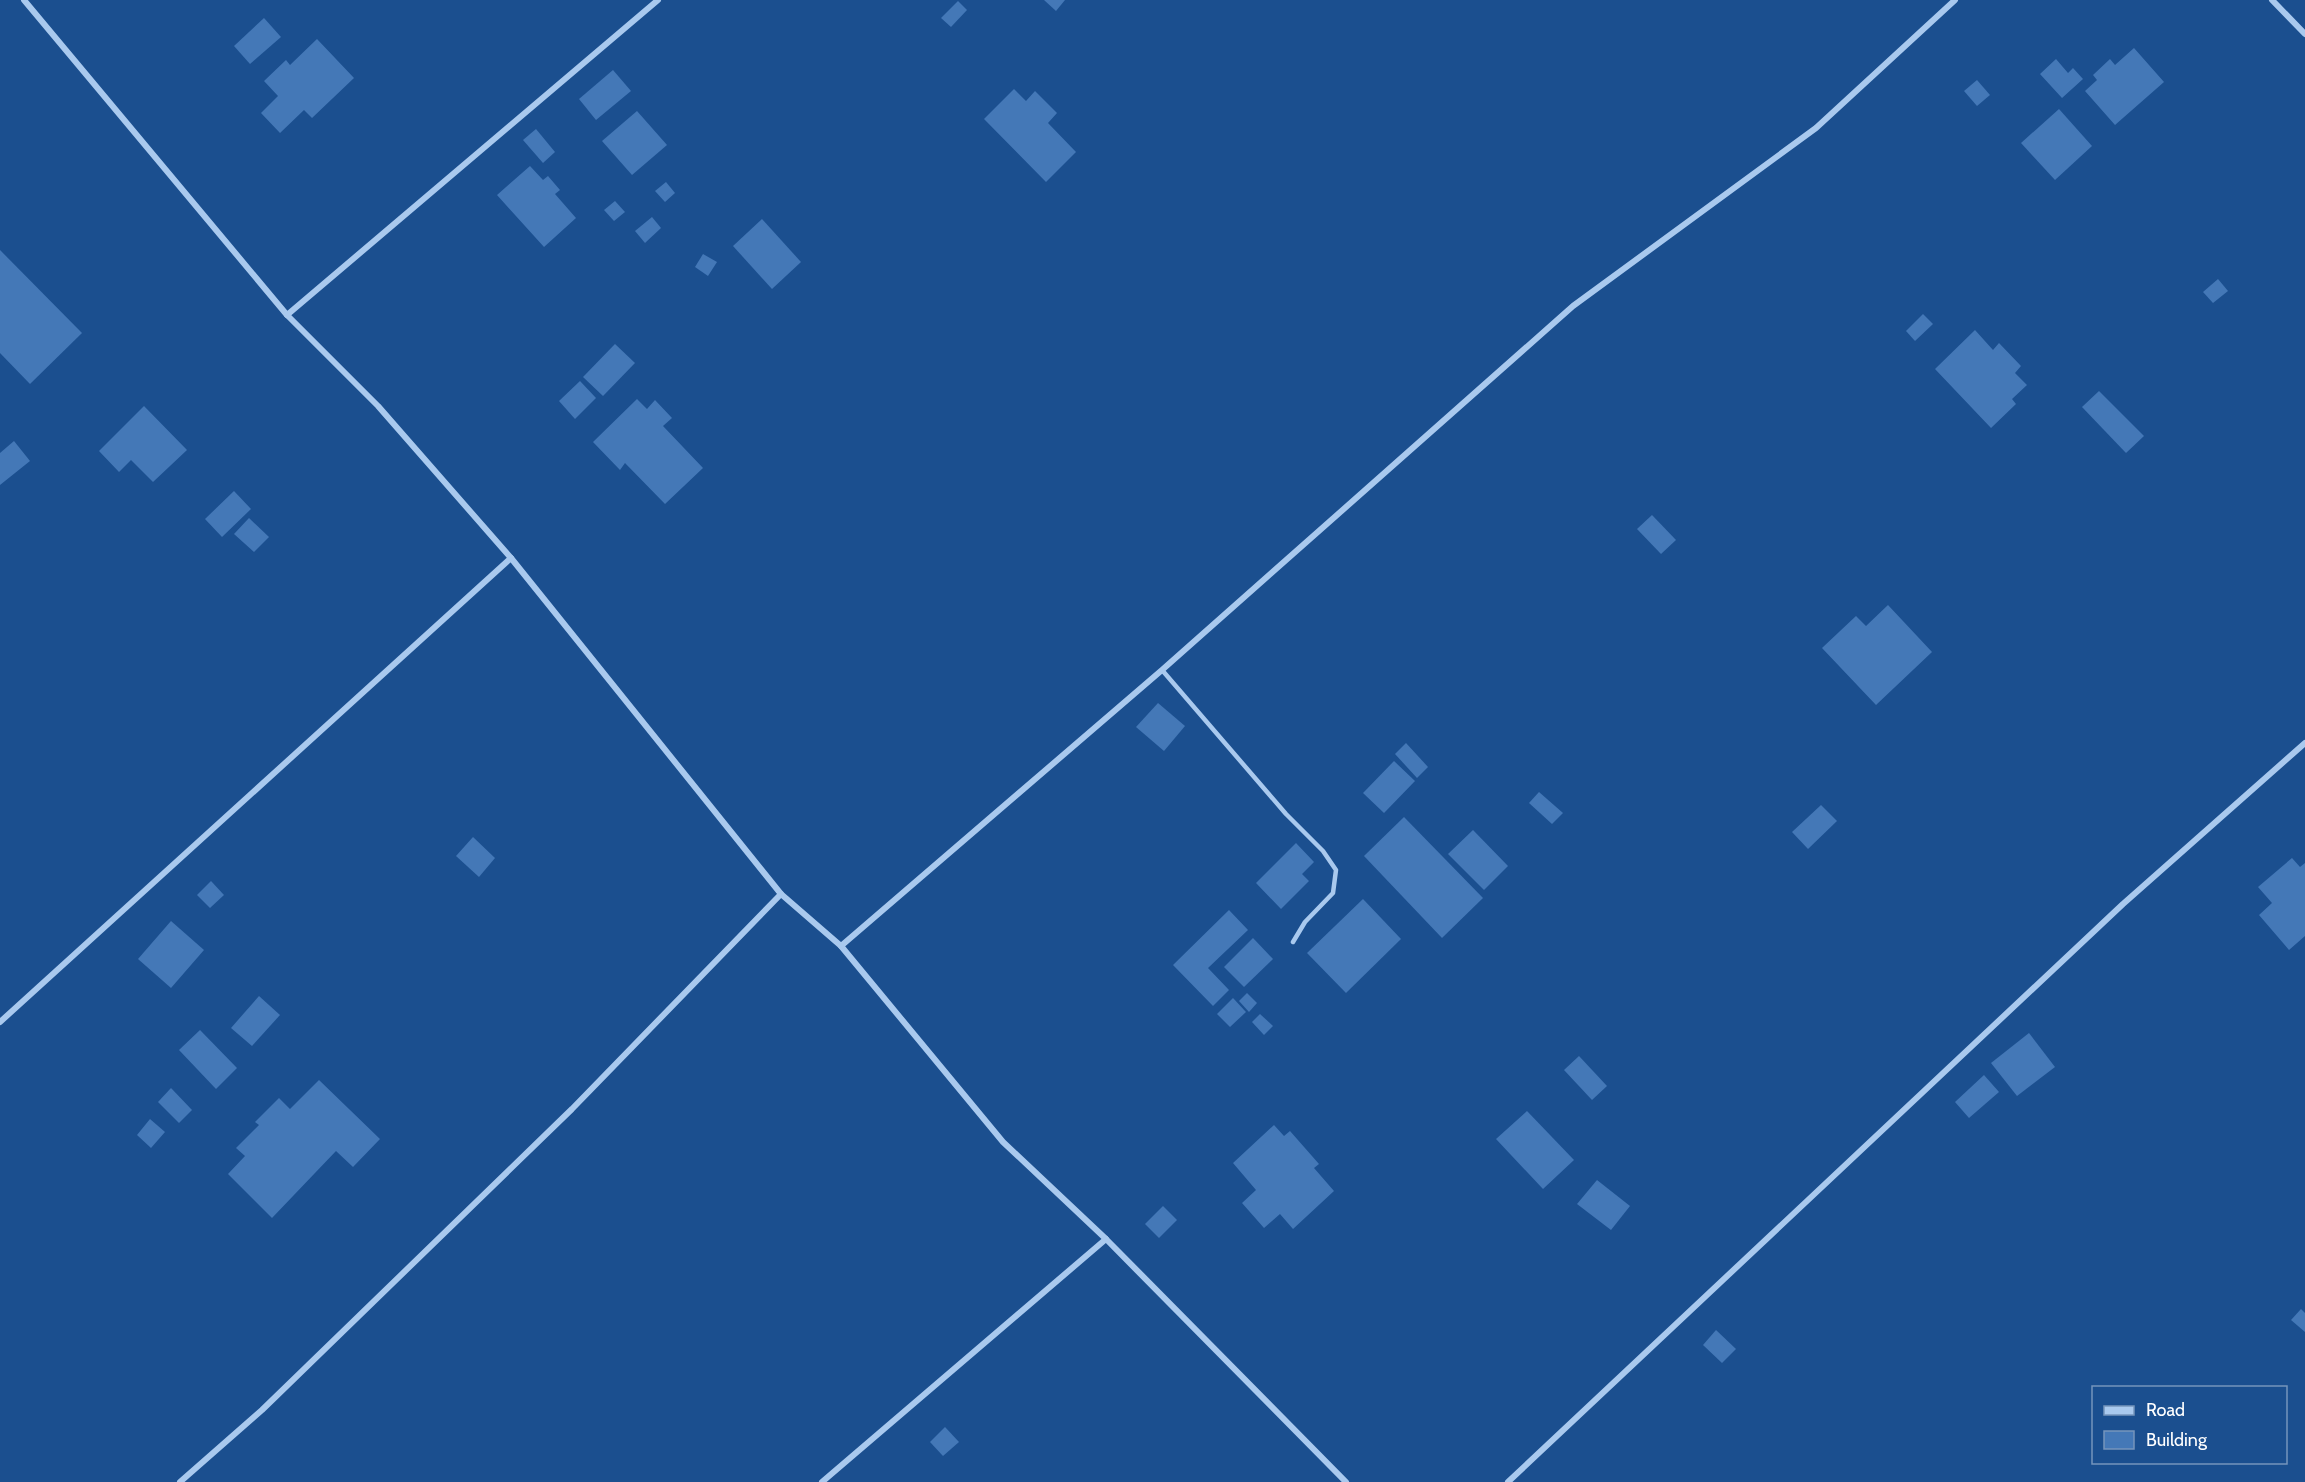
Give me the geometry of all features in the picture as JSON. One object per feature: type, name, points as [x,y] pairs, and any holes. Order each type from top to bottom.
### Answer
[{"type":"street","points":[[24,0],[287,315],[378,406],[511,558],[781,894],[841,946],[1004,1142],[1106,1239],[1346,1482]]},
{"type":"street","points":[[287,315],[658,0]]},
{"type":"street","points":[[841,946],[1162,670],[1573,306],[1816,128],[1955,0]]},
{"type":"street","points":[[2272,0],[2305,34]]},
{"type":"street","points":[[0,1022],[511,558]]},
{"type":"street","points":[[1508,1482],[2132,897],[2305,743]]},
{"type":"street","points":[[180,1482],[262,1410],[563,1117],[781,894]]},
{"type":"street","points":[[822,1482],[1106,1239]]},
{"type":"lane","points":[[1162,670],[1286,814],[1323,850],[1336,870],[1333,893],[1305,922],[1293,942]]},
{"type":"building","points":[[1044,0],[1065,0],[1056,11]]},
{"type":"building","points":[[958,1],[967,10],[951,27],[941,18]]},
{"type":"building","points":[[264,18],[281,37],[250,64],[234,46]]},
{"type":"building","points":[[317,39],[354,78],[312,118],[304,110],[280,133],[261,113],[278,96],[264,81],[286,60],[290,65]]},
{"type":"building","points":[[2134,48],[2164,82],[2115,125],[2085,91],[2097,80],[2093,75],[2110,59],[2115,65]]},
{"type":"building","points":[[2056,59],[2068,73],[2073,68],[2083,79],[2062,98],[2040,74]]},
{"type":"building","points":[[613,70],[631,91],[596,120],[579,99]]},
{"type":"building","points":[[1977,80],[1990,95],[1977,106],[1964,91]]},
{"type":"building","points":[[1014,89],[1026,101],[1035,91],[1057,113],[1048,123],[1076,152],[1046,182],[984,119]]},
{"type":"building","points":[[2059,109],[2092,146],[2055,180],[2021,143]]},
{"type":"building","points":[[637,111],[667,145],[632,175],[602,141]]},
{"type":"building","points":[[536,129],[555,152],[543,163],[523,140]]},
{"type":"building","points":[[530,166],[543,180],[548,176],[560,190],[555,194],[576,218],[544,247],[497,195]]},
{"type":"building","points":[[666,182],[675,193],[665,202],[655,191]]},
{"type":"building","points":[[615,201],[625,212],[614,221],[604,210]]},
{"type":"building","points":[[652,217],[661,228],[645,243],[635,231]]},
{"type":"building","points":[[762,219],[801,262],[772,289],[733,246]]},
{"type":"building","points":[[0,250],[82,333],[30,384],[0,353]]},
{"type":"building","points":[[703,254],[717,262],[708,276],[695,267]]},
{"type":"building","points":[[2218,279],[2228,291],[2213,303],[2203,292]]},
{"type":"building","points":[[1923,314],[1933,324],[1915,341],[1906,331]]},
{"type":"building","points":[[1975,330],[1993,350],[1999,343],[2021,366],[2015,373],[2027,385],[2012,399],[2016,404],[1991,428],[1935,369]]},
{"type":"building","points":[[615,344],[635,363],[603,396],[583,377]]},
{"type":"building","points":[[580,381],[596,398],[575,419],[559,401]]},
{"type":"building","points":[[2099,391],[2144,436],[2126,453],[2082,407]]},
{"type":"building","points":[[637,399],[647,409],[655,400],[672,418],[663,426],[703,468],[665,504],[625,463],[620,470],[593,442]]},
{"type":"building","points":[[144,406],[187,450],[153,482],[131,460],[119,472],[99,451]]},
{"type":"building","points":[[14,441],[30,461],[0,485],[0,453]]},
{"type":"building","points":[[234,491],[251,509],[222,537],[205,519]]},
{"type":"building","points":[[1652,515],[1676,540],[1661,554],[1637,529]]},
{"type":"building","points":[[249,518],[269,537],[254,552],[234,534]]},
{"type":"building","points":[[1888,605],[1932,652],[1876,705],[1822,648],[1856,616],[1866,626]]},
{"type":"building","points":[[1158,703],[1185,726],[1164,751],[1136,727]]},
{"type":"building","points":[[1406,743],[1428,767],[1417,778],[1395,754]]},
{"type":"building","points":[[1394,761],[1415,781],[1384,813],[1363,793]]},
{"type":"building","points":[[1539,792],[1563,813],[1552,824],[1529,803]]},
{"type":"building","points":[[1821,805],[1837,821],[1808,849],[1792,832]]},
{"type":"building","points":[[1404,817],[1483,898],[1442,938],[1364,856]]},
{"type":"building","points":[[1473,830],[1508,866],[1484,890],[1448,854]]},
{"type":"building","points":[[473,837],[495,858],[479,877],[456,856]]},
{"type":"building","points":[[1296,843],[1314,862],[1302,874],[1309,881],[1281,909],[1256,883]]},
{"type":"building","points":[[2292,858],[2300,867],[2305,863],[2305,936],[2289,950],[2259,915],[2272,903],[2258,887]]},
{"type":"building","points":[[211,881],[224,895],[210,908],[197,895]]},
{"type":"building","points":[[1363,899],[1401,939],[1346,993],[1307,953]]},
{"type":"building","points":[[1229,910],[1248,930],[1208,968],[1229,990],[1213,1006],[1173,965]]},
{"type":"building","points":[[171,921],[204,950],[171,988],[138,959]]},
{"type":"building","points":[[1253,938],[1273,959],[1244,987],[1224,967]]},
{"type":"building","points":[[1247,993],[1257,1003],[1249,1012],[1239,1001]]},
{"type":"building","points":[[259,996],[280,1015],[252,1046],[231,1028]]},
{"type":"building","points":[[1233,998],[1246,1012],[1230,1027],[1217,1014]]},
{"type":"building","points":[[1260,1014],[1273,1026],[1264,1035],[1252,1022]]},
{"type":"building","points":[[200,1030],[237,1068],[216,1089],[179,1050]]},
{"type":"building","points":[[2029,1033],[2055,1067],[2017,1096],[1991,1063]]},
{"type":"building","points":[[1579,1056],[1607,1086],[1592,1100],[1564,1070]]},
{"type":"building","points":[[1984,1075],[1999,1092],[1969,1118],[1955,1102]]},
{"type":"building","points":[[319,1080],[380,1139],[353,1167],[336,1151],[272,1218],[228,1174],[245,1156],[236,1148],[259,1125],[255,1122],[279,1098],[290,1109]]},
{"type":"building","points":[[171,1088],[192,1110],[179,1123],[158,1102]]},
{"type":"building","points":[[1527,1111],[1574,1160],[1543,1189],[1496,1139]]},
{"type":"building","points":[[150,1119],[165,1132],[151,1148],[137,1135]]},
{"type":"building","points":[[1274,1125],[1284,1136],[1290,1131],[1319,1164],[1314,1168],[1334,1191],[1293,1229],[1280,1214],[1264,1228],[1242,1203],[1256,1190],[1233,1163]]},
{"type":"building","points":[[1597,1180],[1630,1206],[1611,1230],[1577,1204]]},
{"type":"building","points":[[1163,1206],[1177,1220],[1159,1238],[1145,1224]]},
{"type":"building","points":[[2301,1309],[2305,1313],[2305,1332],[2291,1320]]},
{"type":"building","points":[[1716,1330],[1736,1349],[1722,1363],[1703,1345]]},
{"type":"building","points":[[945,1427],[959,1442],[943,1456],[930,1442]]}]
